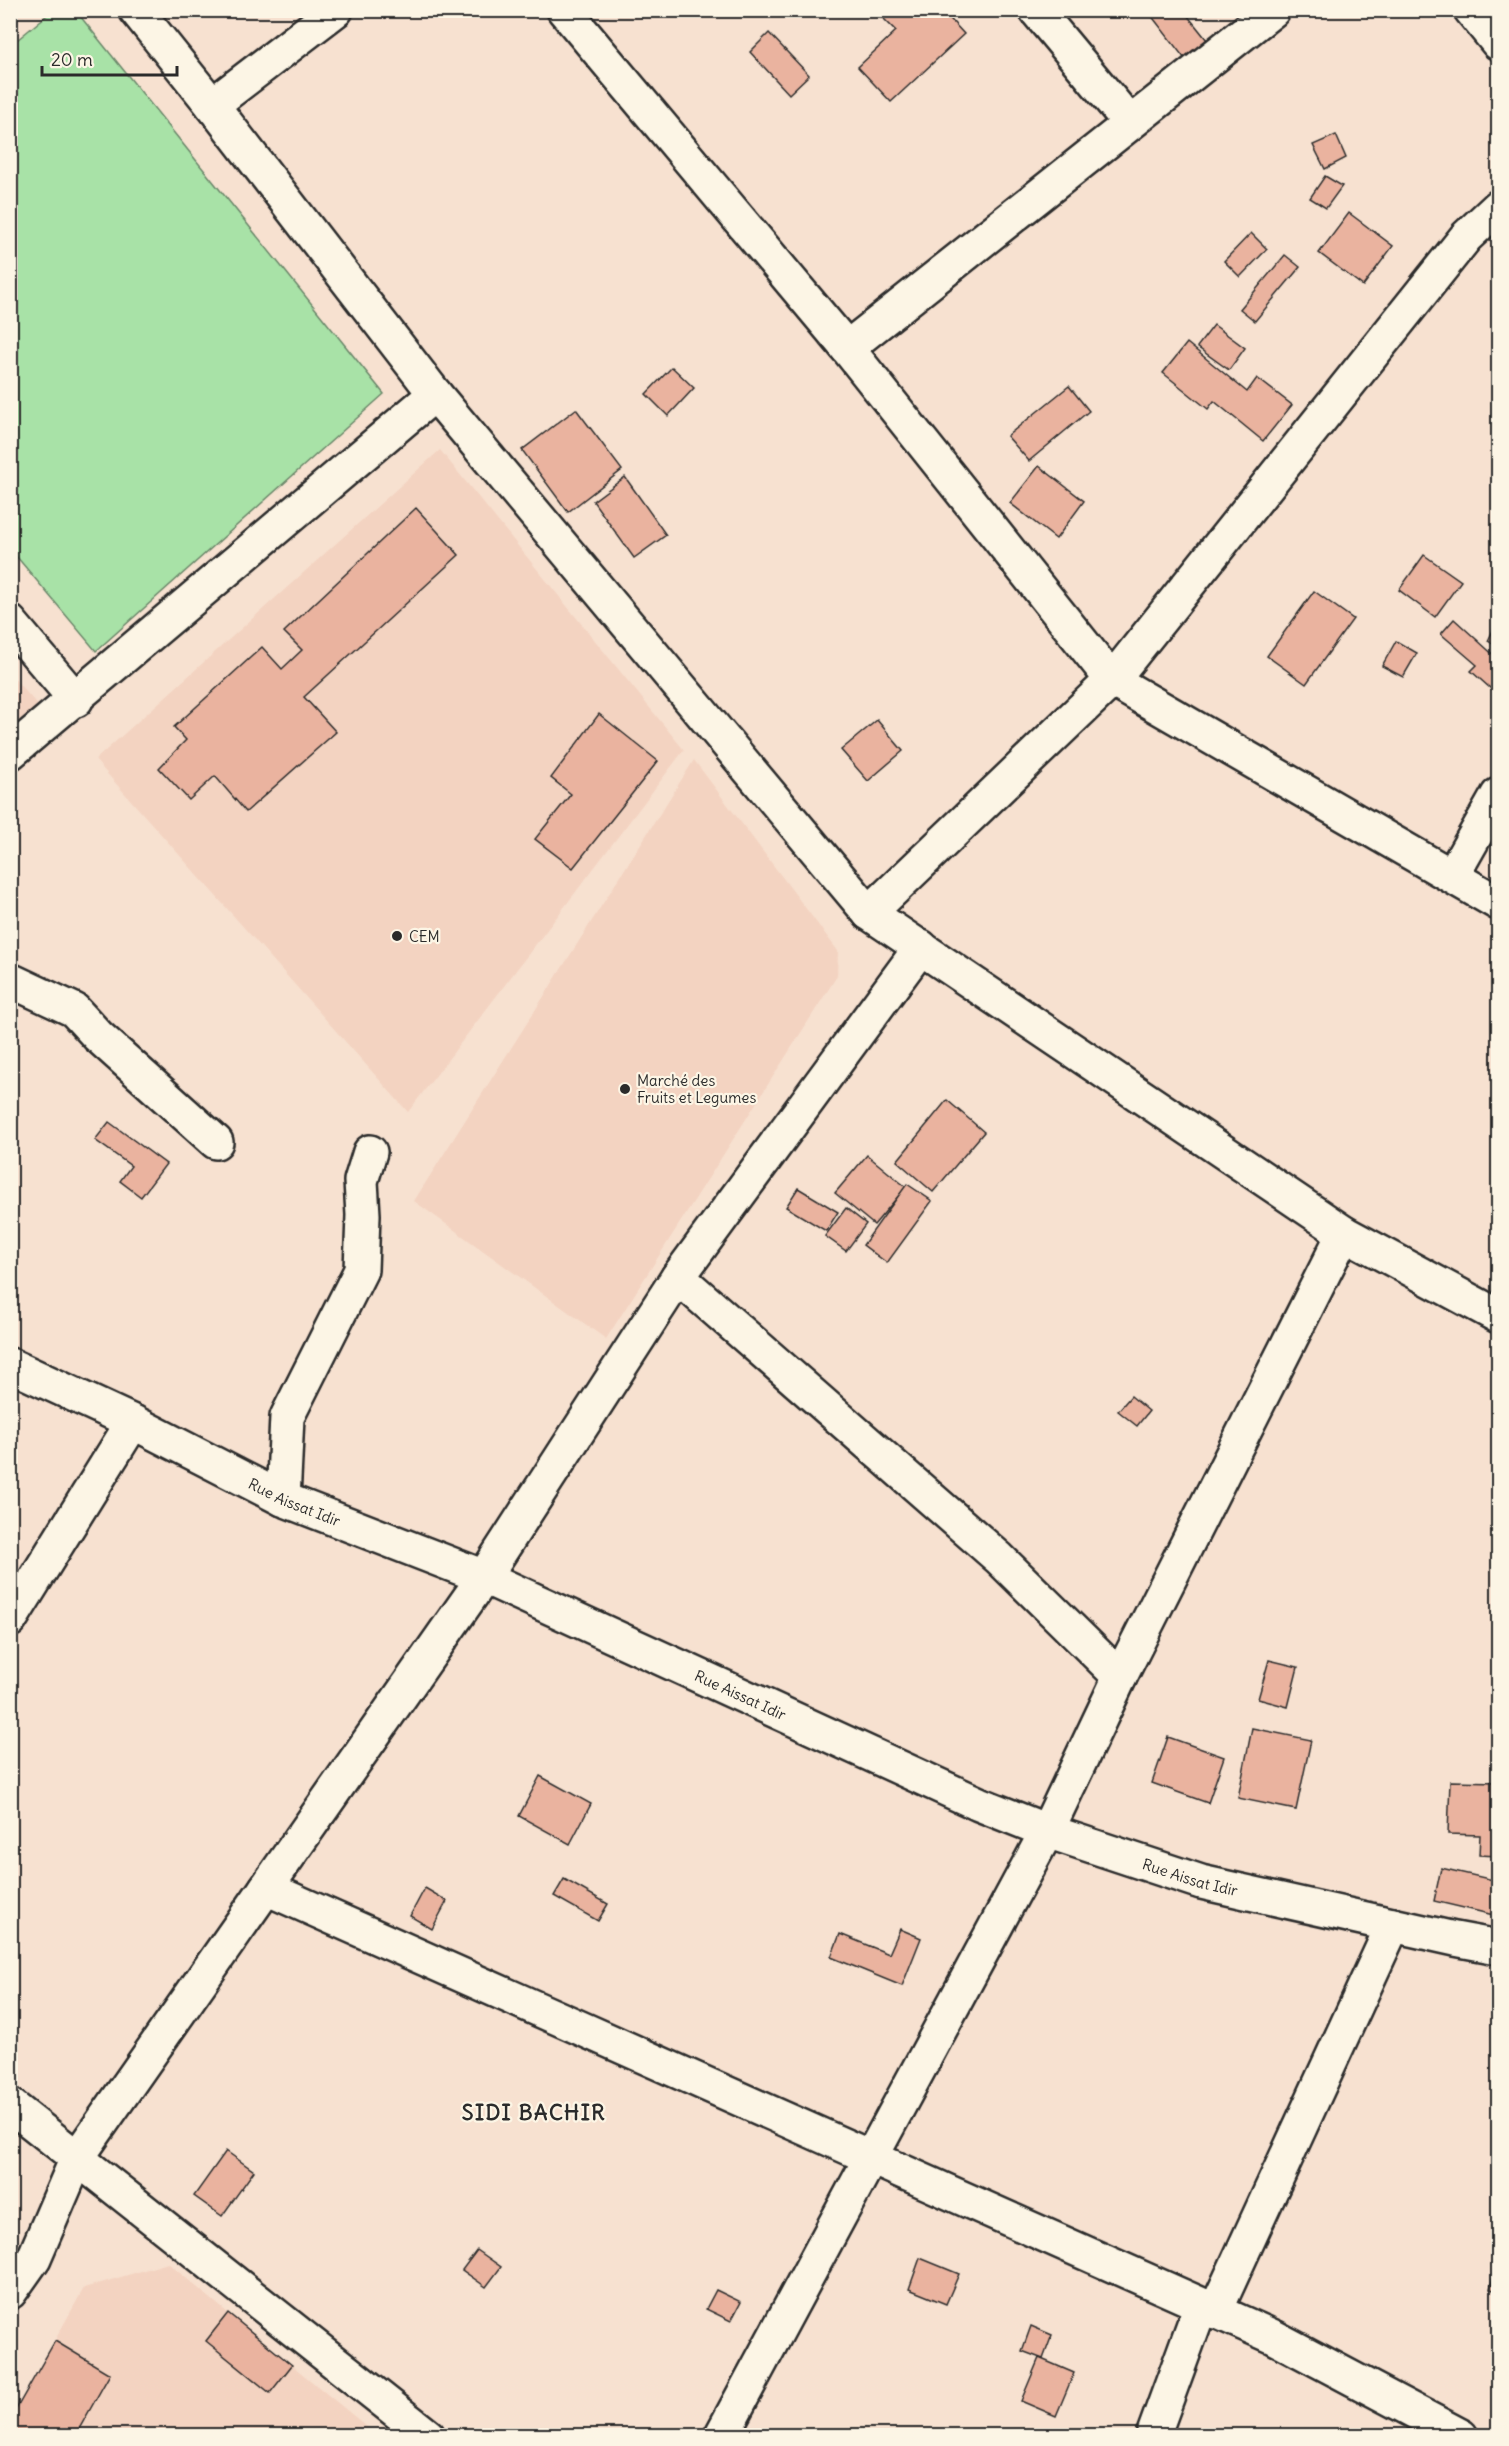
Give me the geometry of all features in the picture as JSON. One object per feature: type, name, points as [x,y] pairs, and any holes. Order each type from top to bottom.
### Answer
[{"type":"street","points":[[136,10],[435,394],[869,913],[1344,1233],[1498,1316]]},
{"type":"street","points":[[212,105],[336,10]]},
{"type":"street","points":[[564,10],[847,348],[1112,680],[1498,903]]},
{"type":"street","points":[[1036,10],[1130,123]]},
{"type":"street","points":[[847,348],[1273,10]]},
{"type":"street","points":[[1471,10],[1498,43]]},
{"type":"street","points":[[869,913],[1112,680],[1466,237],[1498,207]]},
{"type":"street","points":[[10,753],[76,700],[435,394]]},
{"type":"street","points":[[10,622],[76,700]]},
{"type":"street","points":[[1452,876],[1498,795]]},
{"type":"street","points":[[10,2292],[34,2258],[77,2158],[484,1577],[678,1277],[921,947]]},
{"type":"street","points":[[10,980],[74,1010],[98,1036],[216,1142]]},
{"type":"street","points":[[283,1499],[286,1417],[361,1270],[363,1215],[361,1181],[370,1152]]},
{"type":"street","points":[[721,2436],[1047,1831],[1120,1677],[1344,1233]]},
{"type":"street","points":[[678,1277],[999,1558],[1120,1677]]},
{"type":"street","name":"Rue Aissat Idir","points":[[10,1365],[134,1422],[283,1499],[484,1577],[979,1804],[1047,1831],[1201,1882],[1498,1947]]},
{"type":"street","points":[[10,1620],[134,1422]]},
{"type":"street","points":[[266,1888],[1274,2337],[1461,2436]]},
{"type":"street","points":[[1153,2436],[1208,2308],[1393,1925]]},
{"type":"street","points":[[10,2104],[428,2436]]},
{"type":"shaded area","name":"CEM","points":[[440,450],[684,750],[408,1112],[95,760]]},
{"type":"shaded area","points":[[10,674],[51,720],[10,753]]},
{"type":"shaded area","name":"Marché des Fruits et Legumes","points":[[694,760],[838,951],[837,976],[606,1339],[414,1201]]},
{"type":"shaded area","points":[[168,2263],[377,2435],[11,2436],[11,2419],[84,2288]]},
{"type":"green space","points":[[52,11],[76,11],[384,394],[96,651],[11,550],[11,45]]},
{"type":"building","points":[[889,10],[942,10],[964,34],[891,102],[858,67],[896,31],[882,17]]},
{"type":"building","points":[[1147,10],[1183,10],[1207,40],[1185,59]]},
{"type":"building","points":[[769,33],[809,75],[789,94],[750,52]]},
{"type":"building","points":[[1336,135],[1346,158],[1325,169],[1313,145]]},
{"type":"building","points":[[1325,176],[1342,186],[1326,208],[1310,198]]},
{"type":"building","points":[[1349,213],[1393,246],[1363,286],[1319,253]]},
{"type":"building","points":[[1251,233],[1267,249],[1240,277],[1224,261]]},
{"type":"building","points":[[1285,255],[1300,267],[1255,321],[1240,309]]},
{"type":"building","points":[[1214,325],[1245,348],[1229,370],[1197,347]]},
{"type":"building","points":[[1187,343],[1247,392],[1257,378],[1292,405],[1263,441],[1214,401],[1208,409],[1163,373]]},
{"type":"building","points":[[672,367],[694,388],[668,416],[646,394]]},
{"type":"building","points":[[1069,386],[1089,411],[1029,461],[1007,436]]},
{"type":"building","points":[[576,409],[622,470],[568,512],[522,450]]},
{"type":"building","points":[[1039,466],[1084,501],[1056,539],[1010,503]]},
{"type":"building","points":[[625,477],[666,535],[634,558],[593,501]]},
{"type":"building","points":[[416,508],[459,555],[304,697],[336,732],[246,812],[215,776],[189,800],[159,768],[186,740],[174,727],[262,647],[282,669],[302,650],[284,632]]},
{"type":"building","points":[[1424,555],[1461,581],[1435,617],[1399,590]]},
{"type":"building","points":[[1314,591],[1353,619],[1306,684],[1267,656]]},
{"type":"building","points":[[1454,619],[1498,659],[1498,695],[1471,671],[1477,665],[1441,634]]},
{"type":"building","points":[[1498,620],[1498,647],[1488,641]]},
{"type":"building","points":[[1396,641],[1417,653],[1403,677],[1382,666]]},
{"type":"building","points":[[599,714],[658,761],[573,868],[535,839],[571,794],[551,778]]},
{"type":"building","points":[[877,720],[903,751],[868,781],[841,750]]},
{"type":"building","points":[[947,1100],[984,1132],[933,1192],[897,1161]]},
{"type":"building","points":[[109,1122],[166,1164],[141,1197],[120,1181],[131,1166],[95,1140]]},
{"type":"building","points":[[867,1155],[906,1187],[874,1225],[835,1193]]},
{"type":"building","points":[[907,1184],[932,1201],[887,1263],[863,1245]]},
{"type":"building","points":[[798,1188],[838,1212],[826,1231],[786,1207]]},
{"type":"building","points":[[846,1208],[866,1224],[846,1251],[825,1236]]},
{"type":"building","points":[[1131,1396],[1149,1411],[1137,1426],[1118,1411]]},
{"type":"building","points":[[1269,1660],[1298,1667],[1288,1707],[1258,1699]]},
{"type":"building","points":[[1252,1728],[1311,1740],[1296,1810],[1238,1798]]},
{"type":"building","points":[[1168,1737],[1224,1757],[1208,1803],[1152,1783]]},
{"type":"building","points":[[540,1776],[591,1804],[570,1844],[519,1816]]},
{"type":"building","points":[[1450,1781],[1498,1782],[1498,1856],[1479,1855],[1480,1835],[1448,1834]]},
{"type":"building","points":[[1441,1868],[1498,1881],[1498,1916],[1434,1901]]},
{"type":"building","points":[[564,1879],[608,1904],[598,1921],[554,1896]]},
{"type":"building","points":[[425,1888],[447,1901],[432,1929],[410,1916]]},
{"type":"building","points":[[900,1929],[921,1938],[902,1986],[831,1957],[840,1934],[889,1954]]},
{"type":"building","points":[[226,2151],[254,2171],[222,2216],[194,2196]]},
{"type":"building","points":[[477,2250],[501,2267],[486,2287],[462,2270]]},
{"type":"building","points":[[1498,2256],[1498,2291],[1490,2289]]},
{"type":"building","points":[[920,2258],[959,2274],[946,2304],[909,2289]]},
{"type":"building","points":[[716,2290],[741,2302],[731,2321],[706,2309]]},
{"type":"building","points":[[228,2313],[292,2365],[270,2393],[206,2341]]},
{"type":"building","points":[[1031,2326],[1052,2335],[1043,2359],[1022,2351]]},
{"type":"building","points":[[55,2341],[110,2374],[75,2436],[10,2436],[10,2420]]},
{"type":"building","points":[[1039,2358],[1074,2373],[1056,2416],[1021,2401]]},
{"type":"place","name":"CEM","points":[[397,936]]},
{"type":"place","name":"Marché des Fruits et Legumes","points":[[625,1089]]},
{"type":"district","name":"SIDI BACHIR","points":[[534,2112]]}]
